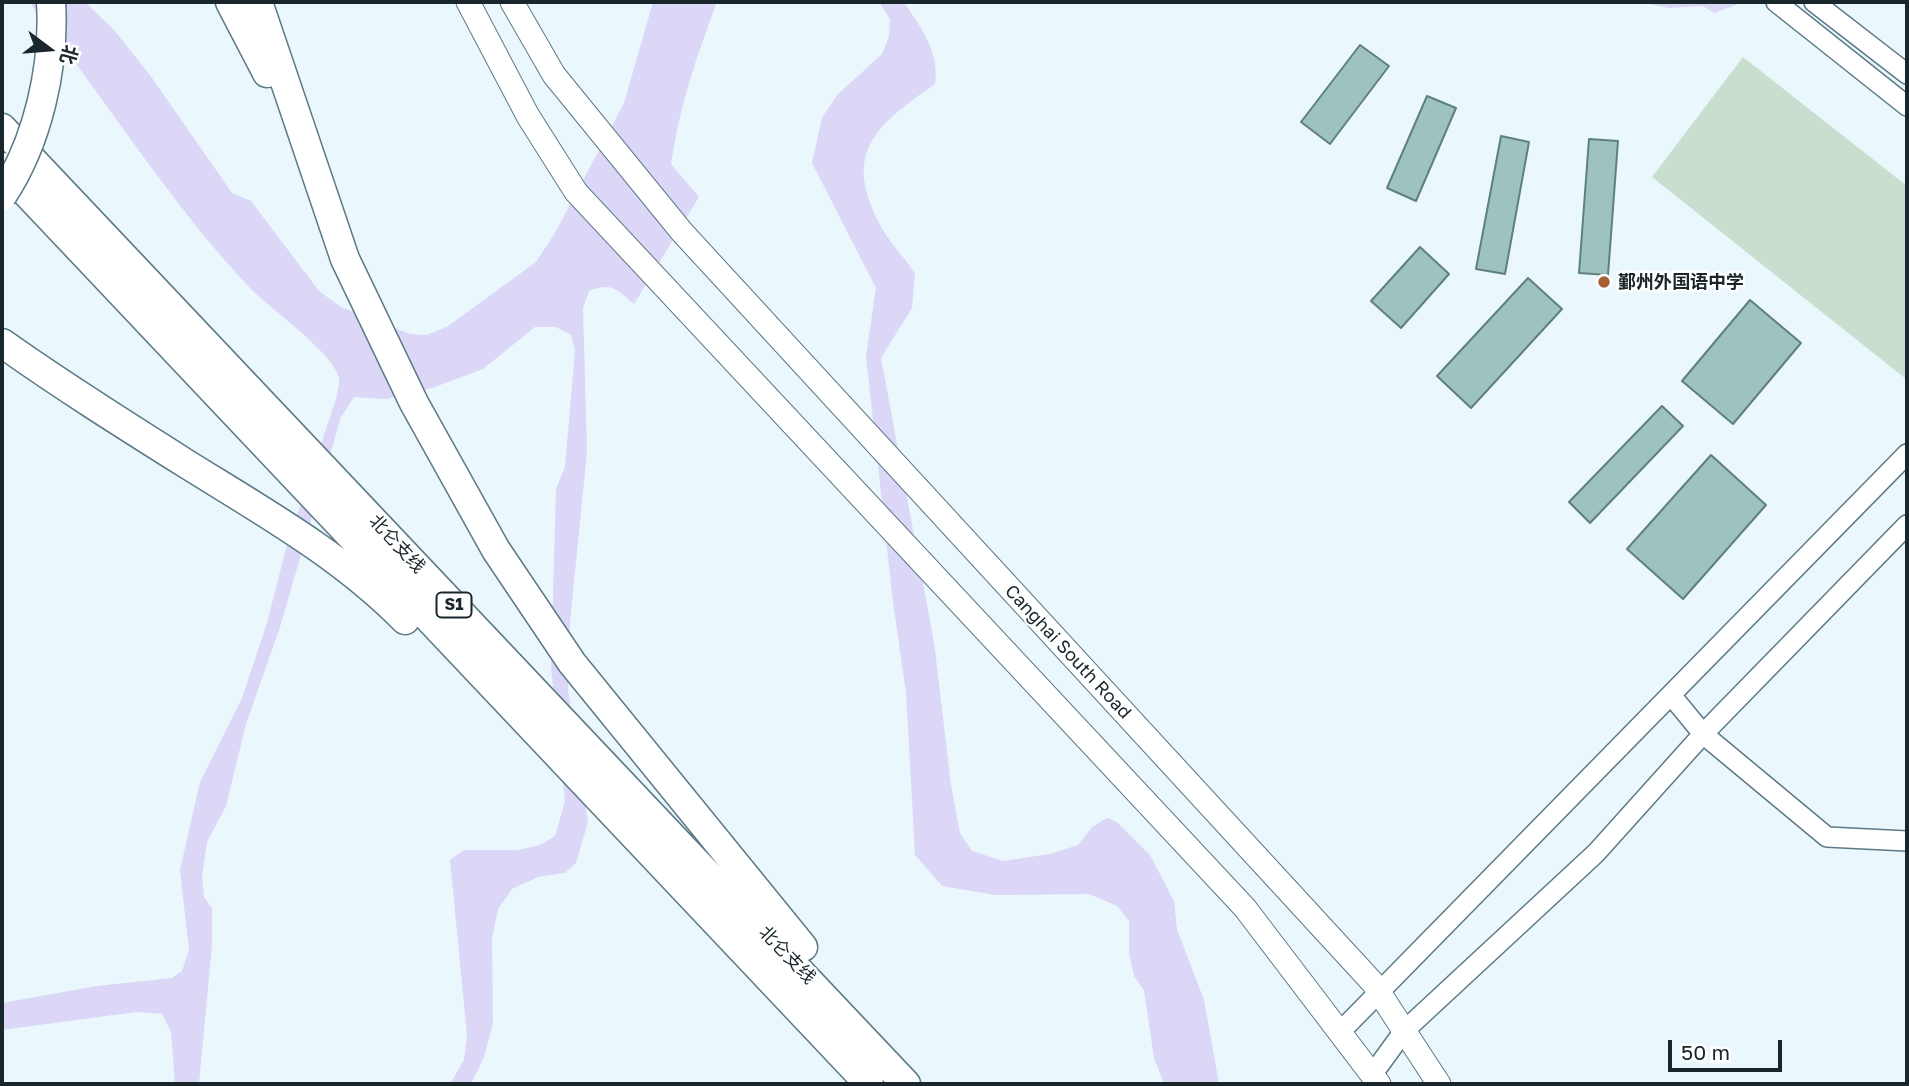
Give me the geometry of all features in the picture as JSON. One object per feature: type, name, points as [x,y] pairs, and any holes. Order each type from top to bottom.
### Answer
[{"type":"highway","points":[[2,195],[20,169],[41,103],[53,33],[51,2]]},
{"type":"highway","points":[[230,2],[304,143]]},
{"type":"highway","points":[[258,2],[345,259],[414,403],[496,550],[572,663],[674,790],[921,1084]]},
{"type":"highway","name":"北仑支线","points":[[2,128],[906,1084]]},
{"type":"highway","name":"北仑支线","points":[[2,167],[863,1077]]},
{"type":"highway","points":[[2,343],[46,374],[284,523],[383,598],[675,894],[863,1077]]},
{"type":"highway","points":[[2,357],[46,374]]},
{"type":"main road","points":[[468,2],[528,116],[576,192],[1245,908],[1376,1080]]},
{"type":"main road","name":"Canghai South Road","points":[[512,2],[554,75],[682,232],[1378,992],[1439,1084]]},
{"type":"street","points":[[1776,2],[1907,106]]},
{"type":"street","points":[[1816,3],[1907,74]]},
{"type":"street","points":[[1340,1032],[1907,454]]},
{"type":"street","points":[[1376,1080],[1404,1031],[1596,853],[1703,734],[1907,525]]},
{"type":"street","points":[[1671,695],[1703,734],[1827,837],[1907,841]]},
{"type":"green space","points":[[1743,57],[1907,186],[1906,379],[1652,177]]},
{"type":"shaded area","points":[[29,2],[85,2],[114,30],[150,75],[232,193],[251,201],[319,291],[341,307],[410,334],[427,335],[448,326],[536,262],[555,233],[624,103],[653,2],[717,2],[690,82],[671,164],[699,197],[634,304],[613,288],[603,287],[589,291],[583,308],[587,452],[570,622],[568,690],[588,822],[576,863],[565,873],[538,877],[512,889],[498,909],[492,939],[493,1023],[484,1057],[471,1084],[450,1084],[464,1060],[467,1035],[450,860],[464,850],[518,850],[540,845],[555,836],[565,801],[551,668],[556,489],[565,467],[575,350],[571,335],[556,327],[535,327],[483,369],[432,388],[386,399],[354,397],[341,417],[280,627],[246,724],[226,806],[207,842],[202,877],[204,897],[212,908],[212,945],[199,1084],[175,1084],[171,1032],[162,1014],[136,1012],[2,1030],[2,1003],[97,986],[172,978],[182,971],[189,950],[180,870],[200,782],[242,698],[267,623],[286,548],[336,399],[339,380],[326,356],[250,288],[191,219]]},
{"type":"shaded area","points":[[879,2],[904,2],[928,41],[935,61],[935,84],[912,100],[879,131],[869,147],[864,165],[865,185],[872,208],[886,235],[915,274],[912,308],[881,358],[934,642],[951,785],[960,833],[972,851],[1003,861],[1050,854],[1078,845],[1092,827],[1107,818],[1117,822],[1150,855],[1174,901],[1177,929],[1204,1000],[1219,1084],[1164,1084],[1154,1058],[1144,990],[1134,976],[1129,953],[1129,921],[1117,906],[1089,894],[996,895],[942,886],[915,855],[906,692],[893,603],[866,356],[876,288],[812,163],[822,118],[837,95],[882,54],[889,36],[890,19]]},
{"type":"shaded area","points":[[1639,2],[1744,2],[1714,13],[1703,6],[1669,8]]},
{"type":"building","points":[[1360,45],[1389,66],[1330,144],[1301,122]]},
{"type":"building","points":[[1427,96],[1456,108],[1416,201],[1387,188]]},
{"type":"building","points":[[1501,136],[1529,142],[1505,274],[1476,269]]},
{"type":"building","points":[[1589,139],[1618,141],[1608,275],[1579,273]]},
{"type":"building","points":[[1420,247],[1449,274],[1401,328],[1371,301]]},
{"type":"building","points":[[1528,278],[1562,309],[1471,408],[1437,376]]},
{"type":"building","points":[[1750,300],[1801,343],[1733,424],[1682,381]]},
{"type":"building","points":[[1662,406],[1683,426],[1590,523],[1569,502]]},
{"type":"building","points":[[1711,455],[1766,505],[1683,599],[1627,549]]},
{"type":"place","name":"鄞州外国语中学","points":[[1604,282]]}]
